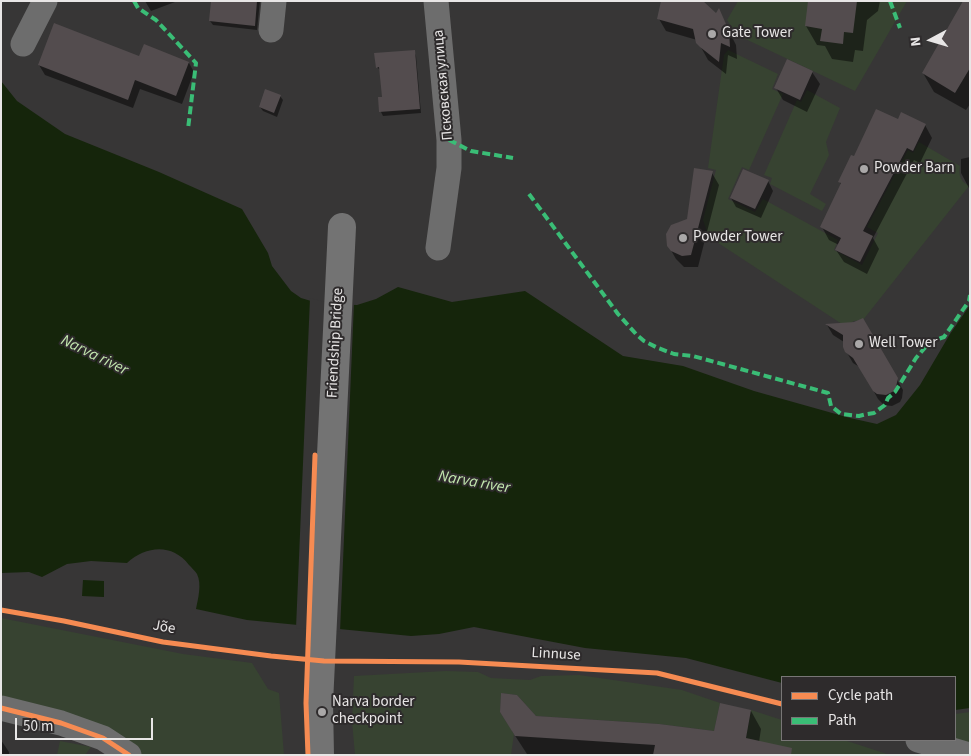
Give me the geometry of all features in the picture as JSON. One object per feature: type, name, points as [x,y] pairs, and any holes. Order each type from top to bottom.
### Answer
[{"type":"highway","name":"Friendship Bridge","points":[[319,703],[342,227]]},
{"type":"highway","points":[[319,703],[320,755]]},
{"type":"highway","points":[[319,703],[330,755]]},
{"type":"street","points":[[23,44],[46,1]]},
{"type":"street","points":[[271,30],[274,1]]},
{"type":"street","name":"Псковская улица","points":[[436,1],[449,140],[448,168],[438,248]]},
{"type":"street","points":[[1,708],[61,723],[103,738],[129,755]]},
{"type":"street","points":[[910,741],[920,755]]},
{"type":"street","points":[[921,741],[969,755]]},
{"type":"shaded area","points":[[738,1],[907,1],[855,91],[737,35],[727,20]]},
{"type":"shaded area","points":[[728,50],[778,74],[772,89],[783,94],[749,170],[742,167],[728,199],[755,212],[763,199],[838,240],[834,250],[862,265],[878,233],[867,227],[908,150],[913,153],[919,142],[960,166],[961,178],[969,186],[863,320],[854,321],[845,326],[709,237],[703,220],[716,170],[708,168],[724,55]]},
{"type":"shaded area","points":[[807,90],[840,108],[826,142],[829,155],[810,194],[826,204],[822,211],[770,184],[772,178],[764,175],[797,100],[801,102]]},
{"type":"shaded area","points":[[1,618],[183,654],[252,663],[268,689],[279,693],[284,755],[131,755],[1,704]]},
{"type":"shaded area","points":[[446,671],[478,672],[491,678],[530,680],[541,676],[579,675],[682,690],[720,703],[714,731],[659,724],[536,716],[517,695],[501,693],[500,712],[514,734],[511,755],[355,755],[352,721],[354,676]]},
{"type":"shaded area","points":[[751,710],[781,720],[781,741],[847,741],[890,755],[786,755],[746,738]]},
{"type":"shaded area","points":[[970,712],[970,755],[956,741],[956,714]]},
{"type":"shaded area","points":[[60,741],[91,747],[85,755],[57,755]]},
{"type":"water","name":"Narva river","points":[[1,81],[17,101],[65,134],[159,172],[242,209],[268,253],[272,266],[291,291],[301,298],[321,304],[357,305],[376,299],[398,287],[452,302],[525,291],[623,356],[683,366],[754,391],[877,424],[896,415],[920,385],[950,334],[970,305],[970,708],[956,710],[956,676],[781,676],[781,683],[686,658],[585,648],[474,627],[439,634],[411,636],[247,620],[196,609],[199,596],[197,574],[182,558],[167,550],[150,550],[134,557],[127,563],[91,561],[67,564],[42,577],[29,572],[1,573]]},
{"type":"water","points":[[83,580],[104,581],[104,597],[82,596]]},
{"type":"pier","points":[[310,298],[321,301],[354,303],[340,632],[296,628]]},
{"type":"building","points":[[211,1],[257,1],[255,26],[209,21]]},
{"type":"building","points":[[661,1],[703,1],[716,13],[719,8],[729,31],[730,47],[721,43],[719,62],[696,43],[693,29],[657,19]]},
{"type":"building","points":[[808,1],[857,1],[853,33],[844,32],[843,44],[820,41],[822,29],[805,26]]},
{"type":"building","points":[[963,1],[970,1],[970,68],[955,93],[922,73]]},
{"type":"building","points":[[54,23],[139,56],[144,44],[189,62],[176,96],[135,80],[128,100],[38,65]]},
{"type":"building","points":[[415,50],[420,109],[379,112],[378,97],[382,97],[379,67],[376,68],[374,53]]},
{"type":"building","points":[[787,59],[813,71],[800,100],[774,88]]},
{"type":"building","points":[[265,89],[281,95],[274,113],[259,107]]},
{"type":"building","points":[[876,109],[898,119],[901,112],[926,124],[913,151],[907,148],[863,231],[873,236],[860,262],[835,250],[841,238],[820,227],[841,183],[838,182],[851,155],[854,156]]},
{"type":"building","points":[[694,168],[713,171],[691,255],[682,256],[671,251],[667,246],[666,234],[671,225],[687,219]]},
{"type":"building","points":[[743,169],[769,180],[755,209],[730,198]]},
{"type":"building","points":[[863,318],[898,378],[894,391],[886,395],[877,394],[873,391],[853,358],[845,352],[843,335],[825,324],[854,322]]},
{"type":"building","points":[[501,693],[517,695],[536,716],[659,724],[714,731],[720,703],[751,710],[746,738],[792,748],[791,755],[653,755],[655,745],[515,736],[500,712]]},
{"type":"marked path","points":[[134,1],[138,8],[156,20],[196,63],[188,129]]},
{"type":"marked path","points":[[890,1],[900,28]]},
{"type":"marked path","points":[[449,140],[471,151],[513,158]]},
{"type":"marked path","points":[[529,194],[618,314],[644,341],[674,354],[693,356],[828,393],[831,406],[841,414],[859,416],[874,413],[885,405],[916,358],[930,342],[944,337],[969,301],[970,295]]},
{"type":"cycle path","points":[[308,755],[306,703],[315,455]]},
{"type":"cycle path","name":"Jõe","points":[[1,610],[163,642],[271,656],[324,661],[459,662],[657,673],[781,704]]},
{"type":"cycle path","points":[[1,708],[61,723],[103,738],[129,755]]},
{"type":"place","name":"Gate Tower","points":[[712,34]]},
{"type":"place","name":"Powder Barn","points":[[864,169]]},
{"type":"place","name":"Powder Tower","points":[[683,238]]},
{"type":"place","name":"Well Tower","points":[[859,344]]},
{"type":"place","name":"Narva border checkpoint","points":[[322,712]]}]
